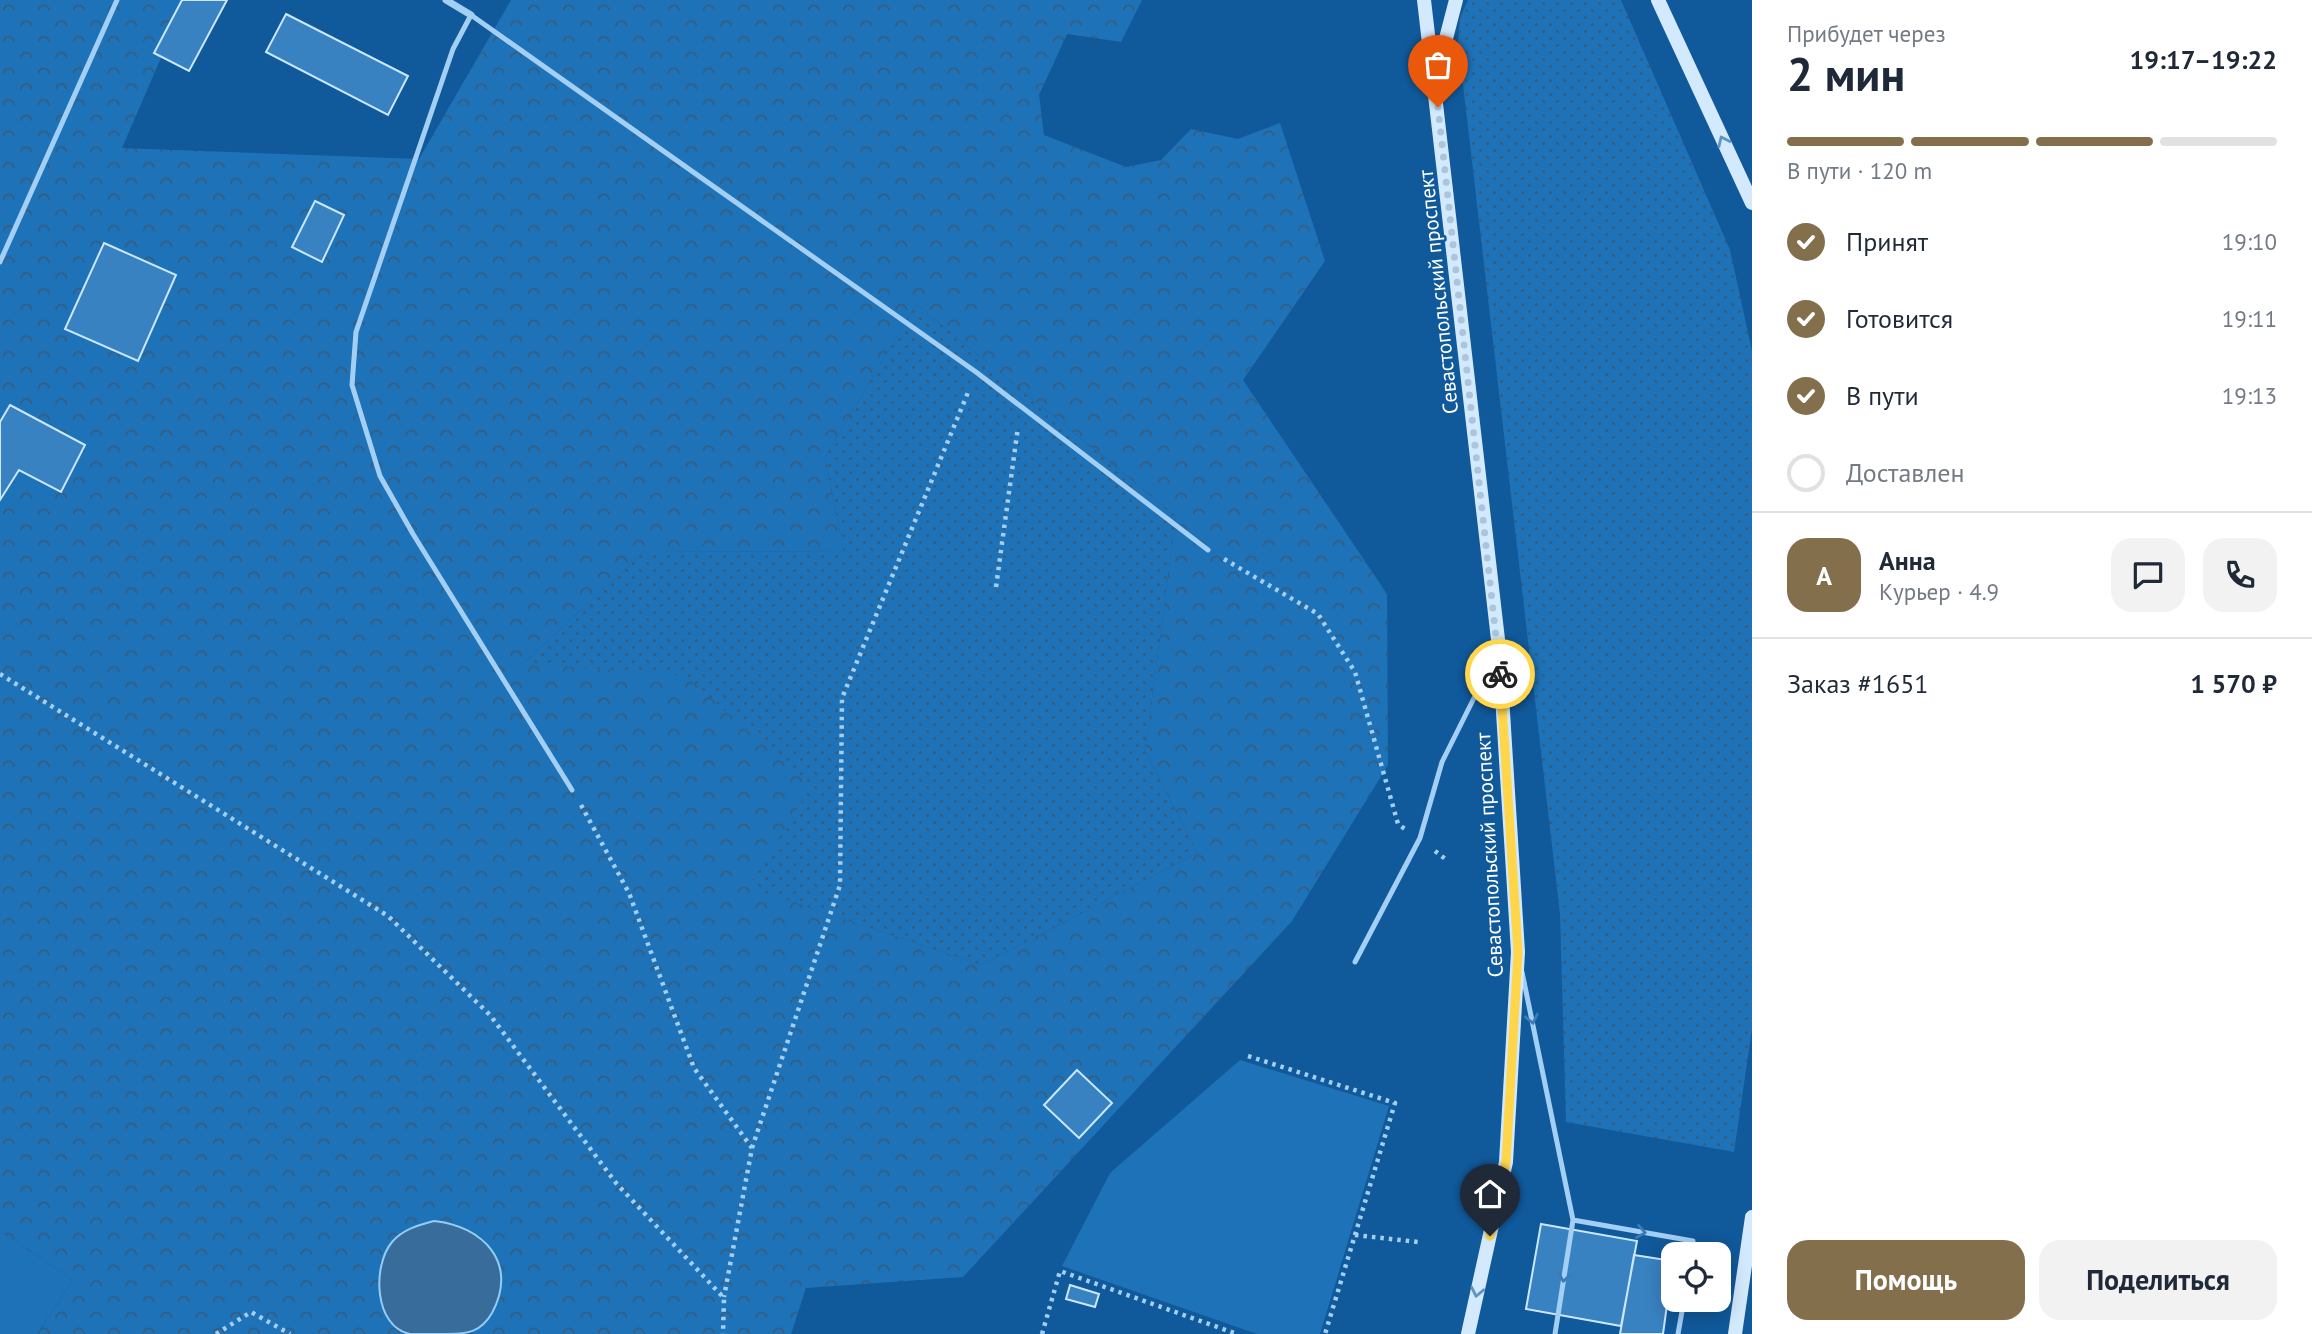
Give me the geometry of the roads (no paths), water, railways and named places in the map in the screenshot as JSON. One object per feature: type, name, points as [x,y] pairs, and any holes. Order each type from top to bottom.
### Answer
[{"type":"main road","name":"Севастопольский проспект","points":[[1424,0],[1499,648],[1518,952],[1506,1162],[1468,1334]]},
{"type":"main road","name":"Севастопольский проспект","points":[[1435,80],[1456,0]]},
{"type":"main road","points":[[1658,0],[1752,203]]},
{"type":"main road","points":[[1735,1334],[1752,1217]]},
{"type":"street","points":[[446,0],[471,15]]},
{"type":"lane","points":[[0,262],[117,0]]},
{"type":"lane","points":[[572,790],[412,534],[380,476],[352,385],[356,332],[453,49],[471,15],[976,372],[1208,550]]},
{"type":"lane","points":[[1355,962],[1420,838],[1442,762],[1499,648]]},
{"type":"lane","points":[[1518,952],[1573,1220],[1555,1334]]},
{"type":"lane","points":[[1573,1220],[1693,1242]]},
{"type":"lane","points":[[1678,1334],[1682,1312]]}]
